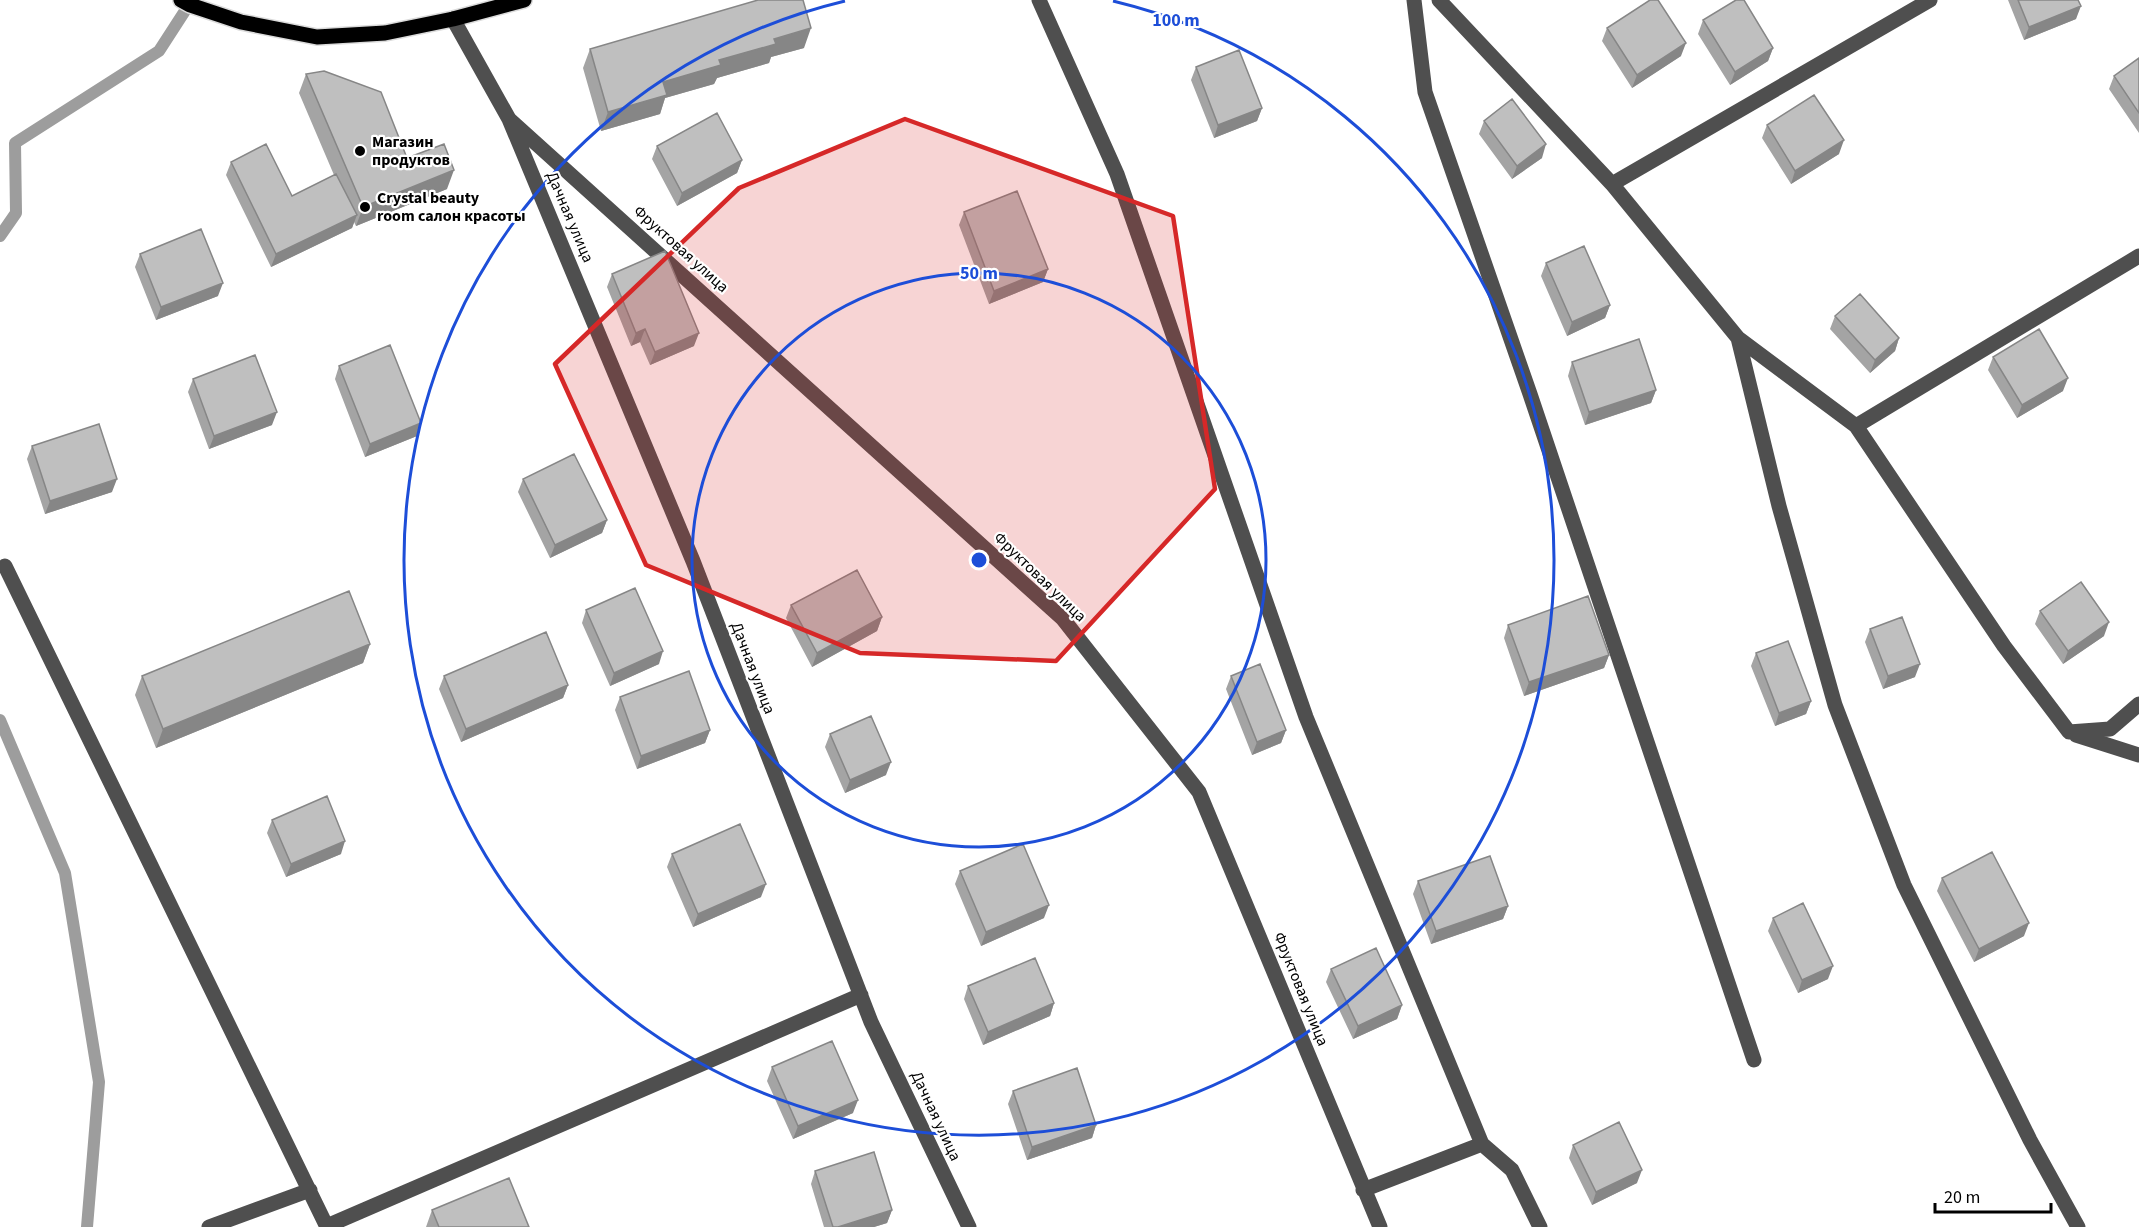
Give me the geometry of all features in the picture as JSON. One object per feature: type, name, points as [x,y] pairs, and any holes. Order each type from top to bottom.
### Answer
[{"type":"main road","points":[[181,0],[189,5],[242,22],[317,37],[385,33],[453,19],[524,0]]},
{"type":"street","points":[[1039,0],[1117,174],[1306,717],[1482,1144],[1512,1170],[1540,1227]]},
{"type":"street","points":[[1414,0],[1425,92],[1530,394],[1755,1060]]},
{"type":"street","points":[[1439,0],[1612,184],[1738,338],[1856,426],[2004,646],[2069,732],[2139,755]]},
{"type":"street","points":[[1612,184],[1930,0]]},
{"type":"street","points":[[453,19],[509,118]]},
{"type":"street","name":"Дачная улица","points":[[509,118],[693,561],[871,1022],[969,1227]]},
{"type":"street","name":"Фруктовая улица","points":[[509,118],[1064,619],[1199,792],[1380,1227]]},
{"type":"street","points":[[1856,426],[2139,256]]},
{"type":"street","points":[[1738,338],[1779,506],[1835,705],[1905,885],[2030,1140],[2078,1227]]},
{"type":"street","points":[[5,566],[327,1226],[861,995]]},
{"type":"street","points":[[2069,732],[2110,729],[2139,704]]},
{"type":"street","points":[[1363,1190],[1482,1144]]},
{"type":"street","points":[[209,1227],[309,1190]]},
{"type":"highlighted area","points":[[905,119],[1173,216],[1215,489],[1056,661],[860,653],[646,565],[555,364],[739,188]]},
{"type":"building","points":[[758,0],[803,0],[811,28],[774,39],[776,44],[719,60],[721,65],[663,82],[667,95],[608,112],[590,49]]},
{"type":"building","points":[[1650,0],[1658,0],[1686,43],[1637,75],[1607,28]]},
{"type":"building","points":[[1736,0],[1744,0],[1773,48],[1735,72],[1703,20]]},
{"type":"building","points":[[2018,0],[2078,0],[2081,6],[2029,27]]},
{"type":"building","points":[[1239,50],[1262,108],[1218,125],[1196,67]]},
{"type":"building","points":[[2139,58],[2139,113],[2114,76]]},
{"type":"building","points":[[324,71],[381,92],[407,158],[444,144],[454,170],[363,207],[306,74]]},
{"type":"building","points":[[1814,95],[1844,140],[1795,171],[1767,125]]},
{"type":"building","points":[[1512,99],[1546,144],[1517,166],[1484,121]]},
{"type":"building","points":[[717,113],[742,160],[682,193],[657,146]]},
{"type":"building","points":[[266,144],[292,196],[336,174],[357,215],[276,254],[231,162]]},
{"type":"building","points":[[1017,191],[1048,269],[994,291],[964,212]]},
{"type":"building","points":[[201,229],[223,283],[161,307],[140,254]]},
{"type":"building","points":[[1584,246],[1610,305],[1572,322],[1546,263]]},
{"type":"building","points":[[665,251],[699,333],[655,352],[645,329],[636,333],[612,274]]},
{"type":"building","points":[[1860,294],[1899,338],[1875,360],[1835,316]]},
{"type":"building","points":[[2039,329],[2068,378],[2022,405],[1993,357]]},
{"type":"building","points":[[1639,339],[1656,390],[1589,412],[1572,362]]},
{"type":"building","points":[[390,345],[421,423],[370,444],[339,366]]},
{"type":"building","points":[[255,355],[277,412],[214,436],[193,379]]},
{"type":"building","points":[[99,424],[117,479],[50,501],[32,446]]},
{"type":"building","points":[[574,454],[607,520],[555,545],[523,479]]},
{"type":"building","points":[[857,570],[882,617],[817,653],[791,605]]},
{"type":"building","points":[[2081,582],[2109,622],[2068,651],[2040,611]]},
{"type":"building","points":[[635,588],[663,651],[614,673],[586,610]]},
{"type":"building","points":[[349,591],[370,644],[163,729],[142,676]]},
{"type":"building","points":[[1588,596],[1609,655],[1529,682],[1508,625]]},
{"type":"building","points":[[1902,617],[1920,664],[1888,676],[1870,629]]},
{"type":"building","points":[[546,632],[568,685],[466,729],[444,676]]},
{"type":"building","points":[[1788,641],[1811,701],[1779,713],[1756,653]]},
{"type":"building","points":[[1260,664],[1286,730],[1257,742],[1231,676]]},
{"type":"building","points":[[689,671],[710,730],[641,756],[620,697]]},
{"type":"building","points":[[871,716],[891,762],[850,780],[830,734]]},
{"type":"building","points":[[327,796],[345,841],[291,864],[272,820]]},
{"type":"building","points":[[740,824],[766,884],[698,914],[672,854]]},
{"type":"building","points":[[1023,844],[1049,905],[986,932],[960,871]]},
{"type":"building","points":[[1992,852],[2029,923],[1979,949],[1942,878]]},
{"type":"building","points":[[1490,856],[1508,906],[1436,931],[1418,881]]},
{"type":"building","points":[[1803,903],[1833,966],[1802,980],[1773,918]]},
{"type":"building","points":[[1376,948],[1402,1005],[1358,1026],[1331,969]]},
{"type":"building","points":[[1035,958],[1054,1003],[988,1032],[968,986]]},
{"type":"building","points":[[832,1041],[858,1100],[798,1126],[772,1067]]},
{"type":"building","points":[[1077,1068],[1096,1125],[1032,1147],[1013,1091]]},
{"type":"building","points":[[1619,1122],[1642,1170],[1596,1192],[1573,1145]]},
{"type":"building","points":[[874,1152],[892,1210],[833,1227],[815,1171]]},
{"type":"building","points":[[509,1178],[529,1227],[439,1227],[432,1210]]},
{"type":"waterway","points":[[0,236],[16,213],[15,143],[159,51],[192,0]]},
{"type":"waterway","points":[[0,720],[65,873],[99,1082],[87,1227]]},
{"type":"place","name":"Магазин продуктов","points":[[360,151]]},
{"type":"place","name":"Crystal beauty room салон красоты","points":[[365,207]]}]
